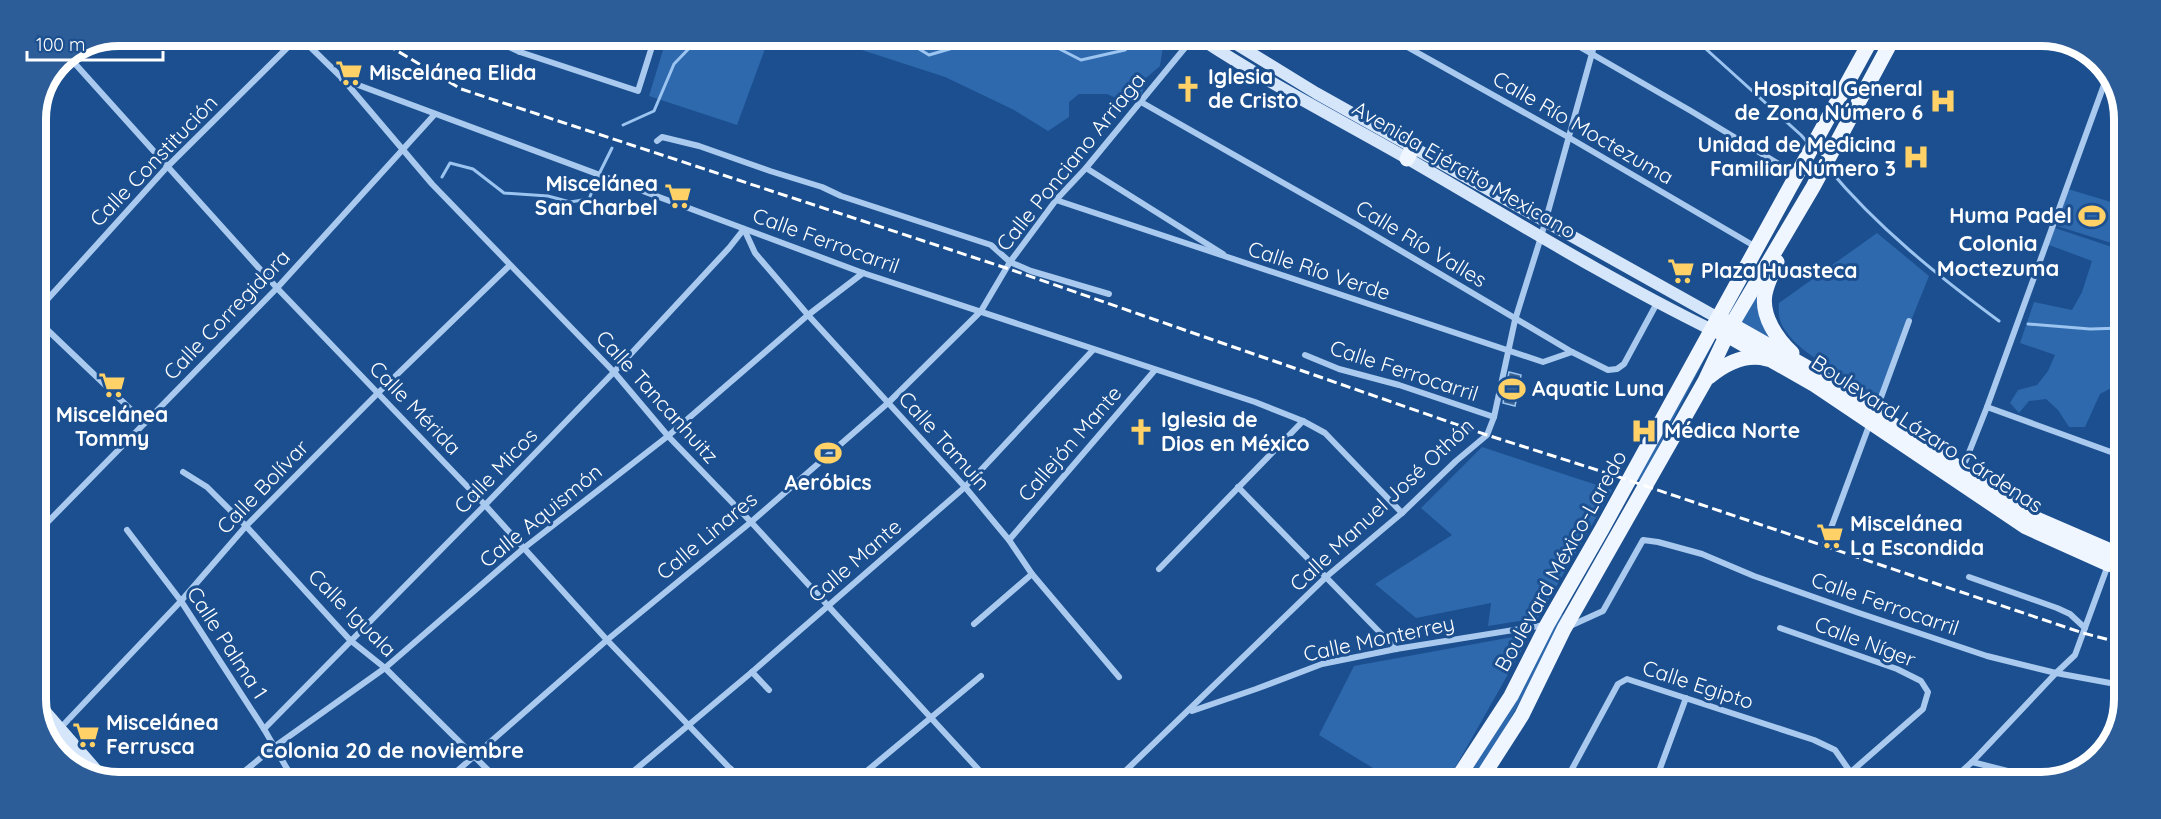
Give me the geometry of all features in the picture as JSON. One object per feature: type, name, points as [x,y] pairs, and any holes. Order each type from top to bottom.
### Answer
[{"type":"main road","name":"Avenida Ejército Mexicano","points":[[1212,46],[1301,101],[1410,153],[1544,222],[1722,327]]},
{"type":"main road","name":"Avenida Ejército Mexicano","points":[[1239,46],[1541,237],[1657,303],[1722,327]]},
{"type":"main road","name":"Boulevard México-Laredo","points":[[1485,772],[1522,715],[1564,629],[1705,381],[1722,327],[1756,247],[1868,46]]},
{"type":"main road","name":"Boulevard México-Laredo","points":[[1462,772],[1511,696],[1546,625],[1722,327],[1791,225],[1889,46]]},
{"type":"main road","points":[[1791,225],[1764,296],[1772,328],[1780,342],[1808,368]]},
{"type":"main road","name":"Boulevard Lázaro Cárdenas","points":[[1722,327],[1778,363],[1873,417]]},
{"type":"main road","name":"Boulevard Lázaro Cárdenas","points":[[1722,327],[1808,368],[1873,417],[1957,474],[2026,527],[2114,560]]},
{"type":"main road","points":[[1705,381],[1725,366],[1747,358],[1761,357],[1778,363]]},
{"type":"main road","points":[[48,713],[97,769]]},
{"type":"street","name":"Calle Constitución","points":[[46,301],[167,167],[289,46]]},
{"type":"street","name":"Calle Tancanhuitz","points":[[309,46],[342,78],[432,184],[614,372],[668,436],[751,522],[981,772]]},
{"type":"street","points":[[507,46],[638,91],[652,46]]},
{"type":"street","points":[[520,52],[522,46]]},
{"type":"street","name":"Calle Ponciano Arriaga","points":[[981,311],[1010,262],[1056,200],[1086,168],[1186,46]]},
{"type":"street","name":"Calle Río Moctezuma","points":[[1406,46],[1756,247]]},
{"type":"street","points":[[1577,46],[1799,172]]},
{"type":"street","name":"Calle Manuel José Othón","points":[[1189,712],[1326,577],[1402,513],[1456,461],[1487,435],[1494,417],[1515,320],[1541,237],[1594,46]]},
{"type":"street","name":"Calle Mérida","points":[[74,63],[277,288],[485,505],[607,640],[734,772]]},
{"type":"street","name":"Calle Ferrocarril","points":[[342,78],[863,273],[1255,402],[1303,421],[1325,433],[1402,513]]},
{"type":"street","points":[[1957,474],[1966,460],[1987,407],[2105,83]]},
{"type":"street","name":"Calle Río Valles","points":[[1141,102],[1359,226],[1515,320],[1608,370],[1617,369],[1624,364],[1657,303]]},
{"type":"street","name":"Calle Corregidora","points":[[47,523],[277,288],[435,114]]},
{"type":"street","points":[[657,141],[662,137],[699,146],[822,187],[841,196],[992,245],[1010,262],[1031,271],[1109,294]]},
{"type":"street","points":[[1086,168],[1231,259]]},
{"type":"street","name":"Calle Río Verde","points":[[1056,200],[1543,362],[1572,352]]},
{"type":"street","name":"Calle Tamuín","points":[[744,229],[756,253],[808,315],[965,487],[1009,540],[1032,574],[1119,677]]},
{"type":"street","name":"Calle Micos","points":[[264,729],[614,372],[744,229]]},
{"type":"street","name":"Calle Bolívar","points":[[55,734],[181,601],[246,526],[378,393],[510,266]]},
{"type":"street","name":"Calle Aquismón","points":[[244,772],[274,747],[385,668],[524,548],[668,436],[808,315],[863,273]]},
{"type":"street","name":"Calle Linares","points":[[456,772],[607,640],[751,522],[888,403],[981,311]]},
{"type":"street","points":[[1826,544],[1909,321]]},
{"type":"street","points":[[46,329],[145,423]]},
{"type":"street","name":"Calle Mante","points":[[633,772],[752,672],[965,487],[1093,350]]},
{"type":"street","name":"Calle Ferrocarril","points":[[1305,355],[1339,369],[1399,385],[1494,417]]},
{"type":"street","name":"Callejón Mante","points":[[1009,540],[1155,370]]},
{"type":"street","points":[[1987,407],[2114,453]]},
{"type":"street","points":[[1159,569],[1303,421]]},
{"type":"street","name":"Calle Iguala","points":[[183,472],[207,487],[246,526],[350,640],[385,668],[490,772]]},
{"type":"street","points":[[1238,487],[1396,649]]},
{"type":"street","name":"Calle Palma 1","points":[[127,530],[181,601],[264,729],[289,772]]},
{"type":"street","name":"Calle Ferrocarril","points":[[1564,629],[1603,611],[1643,540],[1702,554],[1754,576],[1987,656],[2055,673],[2114,684]]},
{"type":"street","points":[[1961,772],[2075,655],[2114,565]]},
{"type":"street","points":[[974,624],[1032,574]]},
{"type":"street","points":[[1969,577],[2057,608],[2070,614],[2085,628]]},
{"type":"street","name":"Calle Monterrey","points":[[1189,712],[1256,690],[1322,664],[1396,649],[1546,625]]},
{"type":"street","name":"Calle Níger","points":[[1780,628],[1897,669],[1922,681],[1928,692],[1923,709],[1852,771]]},
{"type":"street","points":[[752,672],[769,690]]},
{"type":"street","points":[[866,772],[932,719],[981,675]]},
{"type":"street","name":"Calle Egipto","points":[[1570,772],[1618,684],[1627,679],[1814,740],[1835,750],[1852,771]]},
{"type":"street","points":[[1659,772],[1686,698]]},
{"type":"street","points":[[1124,772],[1168,728],[1189,712]]},
{"type":"street","points":[[1972,762],[2012,772]]},
{"type":"street","points":[[728,772],[731,769]]},
{"type":"shaded area","points":[[664,46],[766,46],[737,125],[649,96]]},
{"type":"shaded area","points":[[850,46],[1163,46],[1160,66],[1146,78],[1141,98],[1127,103],[1107,94],[1079,94],[1069,102],[1069,117],[1048,131],[1014,110],[945,77]]},
{"type":"shaded area","name":"Huma Padel","points":[[2068,189],[2114,203],[2114,244],[2057,226]]},
{"type":"shaded area","points":[[2055,228],[2114,248],[2114,387],[2100,394],[2085,427],[2069,427],[2058,410],[2046,399],[2029,401],[2019,413],[2010,403],[2018,390],[2037,385],[2048,371],[2055,355],[2020,343],[2034,302],[2072,310],[2082,292],[2092,261],[2049,245]]},
{"type":"shaded area","points":[[1877,233],[1929,276],[1880,398],[1803,349],[1783,327],[1779,310],[1779,303]]},
{"type":"shaded area","points":[[1757,291],[1760,317],[1768,337],[1740,321]]},
{"type":"shaded area","points":[[1714,341],[1641,481],[1634,478],[1712,342]]},
{"type":"shaded area","name":"Aquatic Luna","points":[[1509,372],[1521,375],[1515,406],[1503,403]]},
{"type":"shaded area","points":[[1482,447],[1612,490],[1538,618],[1488,626],[1491,603],[1416,618],[1375,584],[1452,535],[1421,508]]},
{"type":"shaded area","points":[[1569,613],[1499,739],[1478,772],[1470,772],[1494,735],[1561,615]]},
{"type":"shaded area","points":[[1518,636],[1524,646],[1453,772],[1379,772],[1319,735],[1354,666]]},
{"type":"waterway","points":[[623,125],[654,111],[674,64],[691,46]]},
{"type":"waterway","points":[[914,46],[929,55],[960,46]]},
{"type":"waterway","points":[[1054,46],[1081,60],[1125,50],[1129,46]]},
{"type":"waterway","points":[[1703,46],[1809,144]]},
{"type":"waterway","points":[[600,172],[612,148]]},
{"type":"waterway","points":[[442,177],[450,163],[473,169],[504,193],[548,196],[570,202],[589,199],[598,177]]},
{"type":"waterway","points":[[1828,168],[1847,190],[1909,250],[1999,321]]},
{"type":"waterway","points":[[2028,324],[2090,329],[2114,328]]},
{"type":"railway","points":[[389,46],[461,89],[1006,268],[1487,435],[2083,633],[2114,641]]},
{"type":"place","name":"Miscelánea Elida","points":[[349,73]]},
{"type":"place","name":"Iglesia de Cristo","points":[[1188,89]]},
{"type":"place","name":"Hospital General de Zona Número 6","points":[[1943,101]]},
{"type":"place","name":"Unidad de Medicina Familiar Número 3","points":[[1916,157]]},
{"type":"place","name":"Miscelánea San Charbel","points":[[678,196]]},
{"type":"place","name":"Huma Padel","points":[[2092,216]]},
{"type":"place","name":"Plaza Huasteca","points":[[1681,271]]},
{"type":"place","name":"Miscelánea Tommy","points":[[112,385]]},
{"type":"place","name":"Aquatic Luna","points":[[1512,389]]},
{"type":"place","name":"Médica Norte","points":[[1644,431]]},
{"type":"place","name":"Iglesia de Dios en México","points":[[1141,432]]},
{"type":"place","name":"Aeróbics","points":[[828,453]]},
{"type":"place","name":"Miscelánea La Escondida","points":[[1830,536]]},
{"type":"place","name":"Miscelánea Ferrusca","points":[[86,735]]},
{"type":"district","name":"Colonia Moctezuma","points":[[1998,256]]},
{"type":"district","name":"Colonia 20 de noviembre","points":[[392,750]]}]
